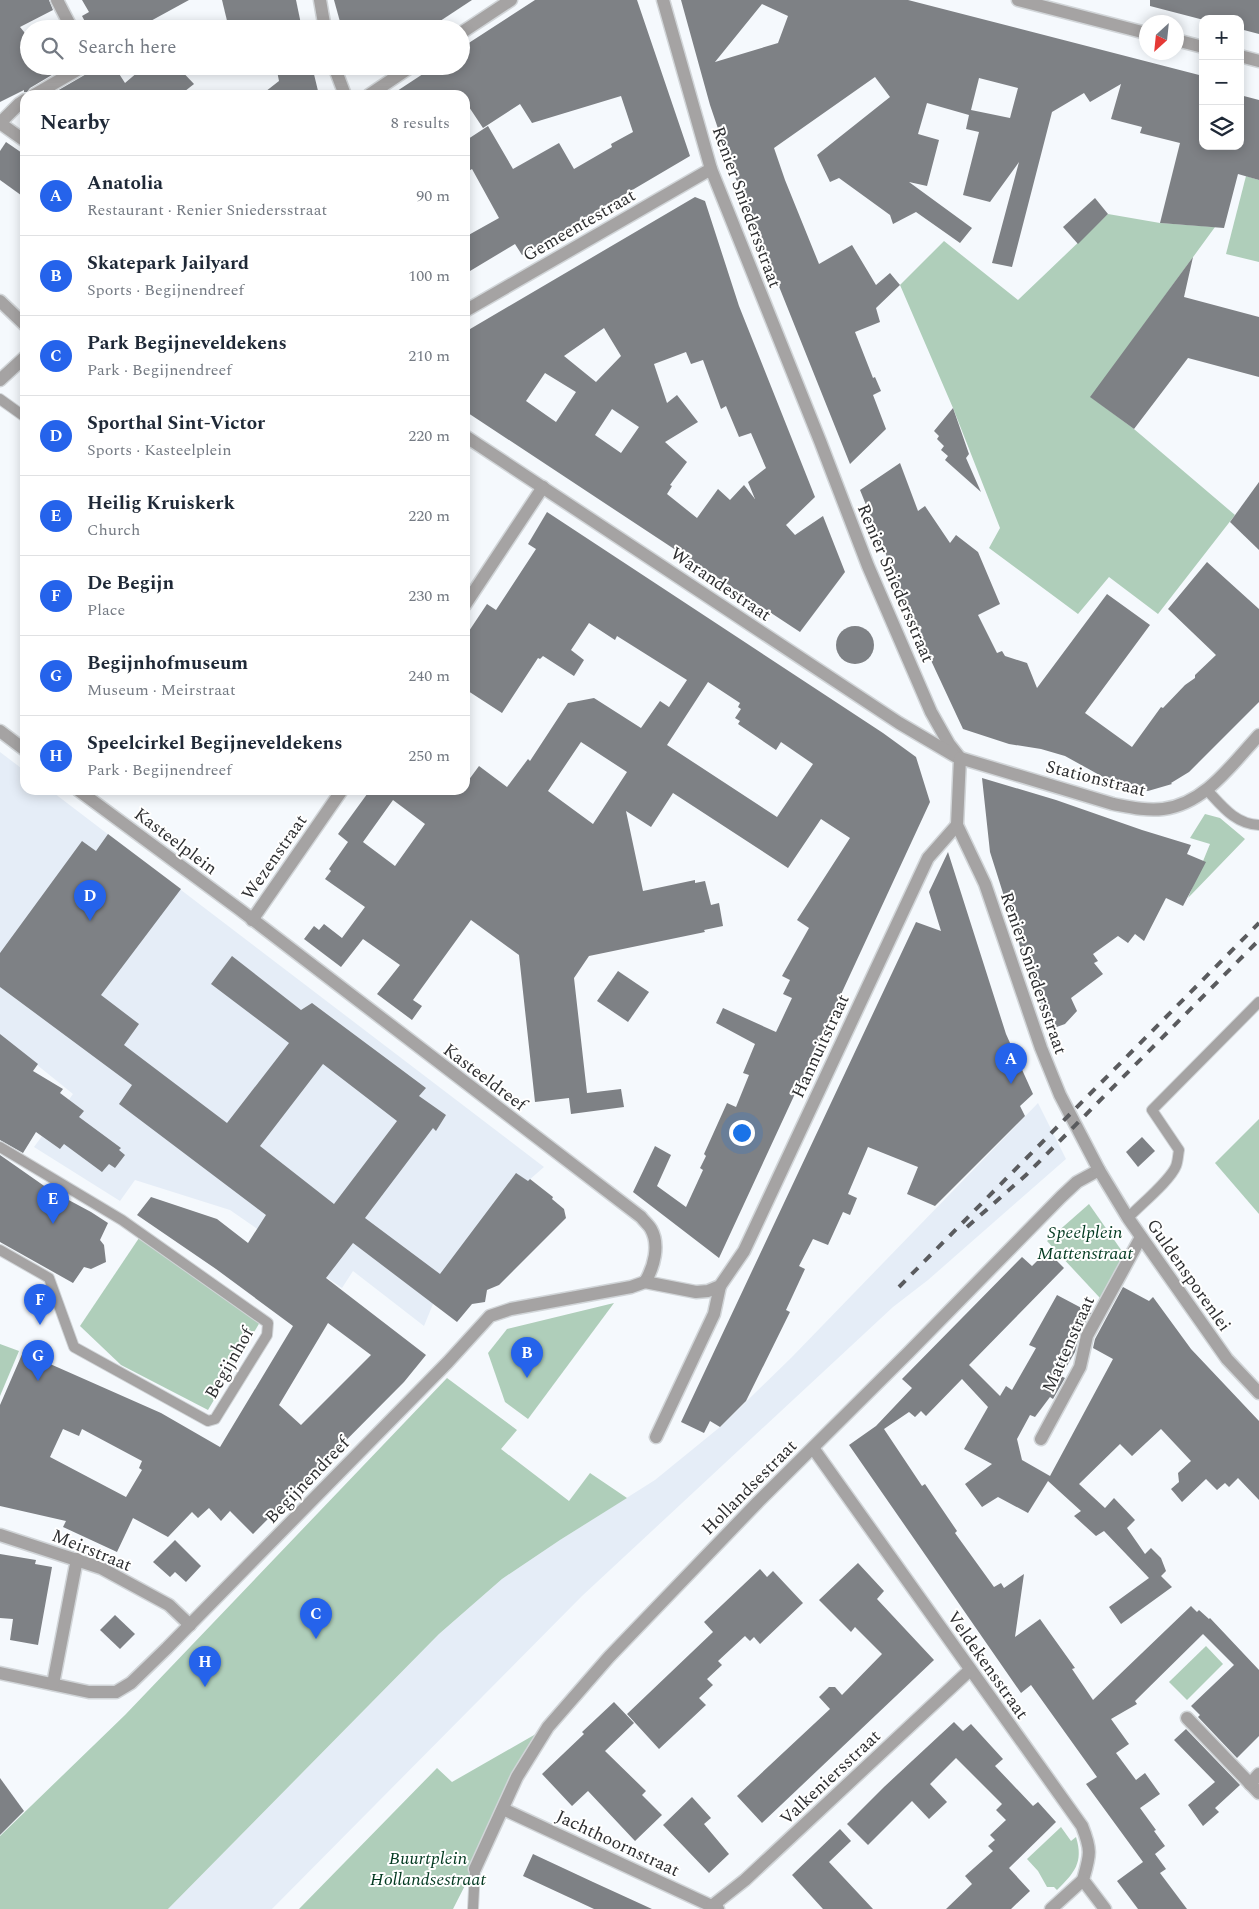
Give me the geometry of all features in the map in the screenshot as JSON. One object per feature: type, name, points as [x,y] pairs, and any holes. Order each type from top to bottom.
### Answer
[{"type":"street","points":[[57,0],[67,20]]},
{"type":"street","points":[[320,0],[323,20]]},
{"type":"street","points":[[470,27],[511,0]]},
{"type":"street","name":"Renier Sniedersstraat","points":[[663,0],[711,169],[868,566],[931,712],[949,744],[960,758],[957,825],[984,884],[1041,1048],[1060,1095],[1099,1170]]},
{"type":"street","points":[[1018,0],[1139,31]]},
{"type":"street","points":[[1184,42],[1199,46]]},
{"type":"street","points":[[1244,57],[1259,61]]},
{"type":"street","points":[[43,90],[68,75]]},
{"type":"street","points":[[337,75],[343,90]]},
{"type":"street","points":[[376,90],[399,75]]},
{"type":"street","points":[[20,103],[0,123],[20,137]]},
{"type":"street","name":"Gemeentestraat","points":[[470,309],[711,169]]},
{"type":"street","points":[[0,302],[20,320]]},
{"type":"street","points":[[0,380],[20,362]]},
{"type":"street","name":"Warandestraat","points":[[470,439],[899,723],[960,758]]},
{"type":"street","points":[[470,598],[543,486]]},
{"type":"street","points":[[0,731],[20,746]]},
{"type":"street","name":"Stationstraat","points":[[960,758],[1093,799],[1152,810],[1173,807],[1192,800],[1207,790],[1259,735]]},
{"type":"street","name":"Kasteelplein","points":[[85,795],[252,920]]},
{"type":"street","name":"Wezenstraat","points":[[252,920],[339,795]]},
{"type":"street","name":"Hannuitstraat","points":[[656,1437],[714,1314],[720,1286],[744,1251],[928,858],[957,825]]},
{"type":"street","name":"Kasteeldreef","points":[[252,920],[641,1217],[652,1229],[655,1244],[652,1270],[645,1282]]},
{"type":"street","name":"Guldensporenlei","points":[[1099,1170],[1128,1218],[1227,1359],[1259,1393]]},
{"type":"street","name":"Hollandsestraat","points":[[475,1869],[517,1776],[548,1726],[627,1637],[1061,1196],[1077,1182],[1099,1170]]},
{"type":"street","name":"Mattenstraat","points":[[1041,1439],[1080,1367],[1087,1336],[1141,1237]]},
{"type":"street","points":[[645,1282],[696,1292],[708,1291],[720,1286]]},
{"type":"street","name":"Begijnendreef","points":[[0,1673],[89,1692],[116,1692],[131,1683],[448,1362],[490,1316],[511,1309],[630,1287],[645,1282]]},
{"type":"street","name":"Veldekensstraat","points":[[813,1448],[1082,1826],[1088,1842],[1090,1856],[1083,1880]]},
{"type":"street","name":"Meirstraat","points":[[0,1535],[101,1568],[169,1605],[190,1625]]},
{"type":"street","points":[[53,1684],[77,1559]]},
{"type":"street","name":"Valkeniersstraat","points":[[715,1908],[970,1670]]},
{"type":"street","points":[[1187,1718],[1254,1779],[1259,1793]]},
{"type":"street","name":"Jachthoornstraat","points":[[503,1809],[715,1908]]},
{"type":"street","points":[[1051,1909],[1083,1880],[1105,1909]]},
{"type":"lane","points":[[0,399],[20,413]]},
{"type":"lane","points":[[1207,790],[1236,819],[1248,824],[1259,825]]},
{"type":"lane","points":[[1128,1218],[1168,1178],[1176,1167],[1178,1160],[1179,1150],[1152,1110],[1259,1002]]},
{"type":"lane","name":"Begijnhof","points":[[0,1147],[122,1220],[203,1277],[268,1323],[267,1335],[215,1419],[208,1421],[74,1347],[49,1278],[0,1250]]},
{"type":"lane","points":[[473,1909],[475,1869]]},
{"type":"shaded area","points":[[0,752],[20,767],[20,795],[57,795],[544,1167],[528,1181],[433,1304],[424,1326],[353,1271],[342,1288],[230,1210],[135,1180],[120,1201],[34,1147],[73,1094],[0,1035]]},
{"type":"shaded area","points":[[1038,1103],[1066,1159],[928,1280],[893,1307],[582,1596],[272,1909],[168,1909],[439,1634],[502,1579],[655,1480],[720,1427],[792,1357]]},
{"type":"green space","points":[[1246,176],[1259,180],[1259,262],[1226,254]]},
{"type":"green space","points":[[1108,214],[1160,223],[1215,227],[1091,397],[1134,429],[1235,515],[1158,614],[1109,577],[1078,614],[989,548],[1000,528],[953,408],[900,285],[944,241],[1018,300]]},
{"type":"green space","points":[[1205,814],[1220,818],[1245,839],[1188,898],[1210,844],[1190,838]]},
{"type":"green space","points":[[1259,1119],[1259,1214],[1215,1163]]},
{"type":"green space","name":"Speelplein Mattenstraat","points":[[1089,1204],[1124,1254],[1100,1298],[1047,1241]]},
{"type":"green space","points":[[139,1238],[260,1322],[208,1410],[121,1365],[80,1326]]},
{"type":"green space","points":[[614,1303],[528,1419],[505,1402],[488,1353],[507,1329]]},
{"type":"green space","points":[[0,1344],[19,1351],[0,1396]]},
{"type":"green space","points":[[447,1378],[517,1430],[501,1449],[569,1501],[590,1473],[627,1498],[502,1579],[439,1634],[168,1909],[0,1909],[0,1836],[125,1715]]},
{"type":"green space","points":[[1206,1646],[1223,1664],[1187,1700],[1169,1682]]},
{"type":"green space","name":"Buurtplein Hollandsestraat","points":[[548,1727],[453,1909],[299,1909],[437,1768],[452,1782]]},
{"type":"green space","points":[[1061,1827],[1071,1841],[1076,1837],[1079,1854],[1073,1873],[1057,1890],[1054,1887],[1047,1887],[1038,1871],[1027,1859]]},
{"type":"building","points":[[0,0],[49,0],[53,10],[34,20],[20,20],[20,75],[52,75],[28,90],[20,90],[20,92],[0,102]]},
{"type":"building","points":[[82,0],[189,0],[152,20],[84,20],[82,16],[89,12]]},
{"type":"building","points":[[222,0],[296,0],[300,20],[227,20]]},
{"type":"building","points":[[334,0],[472,0],[442,20],[340,20]]},
{"type":"building","points":[[535,0],[637,0],[690,156],[522,255],[515,244],[470,271],[470,234],[499,218],[472,169],[470,170],[470,138],[488,126],[513,169],[559,143],[574,169],[612,147],[611,144],[633,132],[621,96],[532,123],[520,104],[483,128],[470,108],[470,90],[399,90],[421,75],[470,75],[470,42]]},
{"type":"building","points":[[681,0],[908,0],[1199,75],[1199,150],[1244,150],[1244,96],[1259,100],[1259,180],[1238,174],[1224,228],[1160,223],[1180,143],[1140,133],[1142,127],[1111,119],[1121,84],[1090,102],[1084,93],[1052,112],[1012,267],[992,263],[1019,162],[990,202],[963,195],[979,132],[966,129],[969,115],[927,103],[918,134],[939,140],[927,186],[909,182],[972,228],[960,243],[916,212],[893,224],[890,215],[839,178],[830,182],[817,155],[890,97],[875,77],[774,148],[819,264],[852,245],[876,285],[890,273],[900,285],[876,308],[880,322],[855,332],[873,378],[875,377],[881,391],[873,395],[886,429],[850,464],[730,164],[710,105]],"holes":[[[762,4],[788,16],[778,43],[715,62]],[[979,78],[1018,88],[1010,118],[971,110]]]},
{"type":"building","points":[[1150,0],[1259,0],[1259,34],[1244,30],[1244,15],[1199,15],[1199,19],[1150,6]]},
{"type":"building","points":[[85,75],[120,75],[125,83],[134,75],[186,75],[194,84],[186,90],[59,90]]},
{"type":"building","points":[[278,75],[314,75],[318,90],[267,90],[279,81]]},
{"type":"building","points":[[6,142],[20,152],[20,194],[0,180],[0,151]]},
{"type":"building","points":[[695,197],[705,201],[739,306],[815,497],[786,525],[795,535],[823,516],[845,572],[800,632],[470,414],[470,329]],"holes":[[[604,328],[621,356],[596,382],[564,356]],[[686,352],[691,364],[703,360],[721,409],[726,406],[739,437],[751,433],[766,468],[748,482],[755,499],[744,485],[730,500],[718,489],[697,518],[667,494],[672,486],[670,485],[687,462],[665,442],[698,422],[677,395],[667,403],[654,364]],[[545,373],[576,392],[556,422],[526,401]],[[612,409],[639,427],[621,453],[595,435]]]},
{"type":"building","points":[[1095,198],[1108,214],[1078,244],[1063,227]]},
{"type":"building","points":[[1193,257],[1184,297],[1259,317],[1259,377],[1188,358],[1134,429],[1090,397]]},
{"type":"building","points":[[953,408],[969,454],[966,458],[981,492],[945,460],[948,456],[941,450],[944,446],[937,439],[939,436],[934,431]]},
{"type":"building","points":[[900,463],[918,511],[925,506],[950,543],[956,535],[978,552],[1000,604],[978,615],[997,653],[1002,651],[1005,656],[1027,663],[1037,688],[1107,594],[1150,625],[1085,713],[1132,747],[1161,707],[1163,708],[1185,685],[1195,678],[1195,675],[1216,655],[1168,609],[1207,562],[1259,609],[1259,702],[1189,772],[1172,784],[1148,791],[1123,788],[1065,756],[1041,749],[1009,744],[963,729],[914,624],[860,490]]},
{"type":"building","points":[[1259,482],[1259,550],[1230,522]]},
{"type":"building","points":[[547,512],[883,733],[916,757],[930,802],[719,1258],[633,1192],[655,1146],[671,1155],[657,1186],[686,1207],[703,1170],[700,1168],[706,1156],[704,1154],[727,1103],[736,1107],[749,1075],[743,1073],[755,1044],[716,1023],[723,1008],[776,1032],[792,998],[783,994],[790,980],[782,976],[809,928],[797,920],[850,838],[821,819],[788,868],[673,793],[651,827],[626,811],[643,891],[695,880],[695,883],[705,881],[711,905],[719,903],[723,926],[704,930],[705,932],[589,956],[574,978],[587,1093],[621,1089],[624,1107],[571,1114],[569,1098],[535,1102],[519,955],[471,920],[413,1000],[422,1006],[412,1020],[377,994],[400,965],[363,939],[341,967],[304,939],[314,926],[319,930],[324,924],[342,938],[365,907],[325,879],[331,871],[329,869],[348,842],[338,834],[366,795],[470,795],[470,778],[479,766],[507,787],[528,759],[530,761],[568,703],[594,698],[641,728],[660,701],[669,707],[687,680],[617,636],[615,640],[589,623],[571,650],[584,660],[574,676],[543,656],[540,659],[538,658],[502,713],[470,692],[470,630],[487,604],[496,610],[536,549],[528,544]],"holes":[[[708,682],[740,703],[738,707],[741,709],[735,718],[740,721],[738,724],[776,750],[781,742],[813,764],[777,817],[667,745]],[[581,742],[627,772],[593,824],[548,791]],[[393,800],[425,824],[395,866],[363,842]]]},
{"type":"building","points":[[855,626],[862,627],[868,632],[873,638],[873,652],[868,658],[862,663],[855,664],[848,663],[842,658],[837,652],[836,645],[837,638],[842,632],[848,627]]},
{"type":"building","points":[[982,778],[1056,800],[1191,845],[1187,854],[1206,862],[1183,906],[1166,898],[1144,941],[1135,934],[1128,943],[1118,936],[1093,954],[1098,961],[1094,963],[1103,974],[1071,998],[1077,1011],[1065,1024],[1051,1029],[1028,972],[990,852]]},
{"type":"building","points":[[108,834],[181,889],[101,995],[139,1024],[124,1045],[227,1123],[289,1043],[211,984],[232,956],[301,1010],[312,1003],[426,1088],[419,1096],[446,1115],[436,1131],[433,1128],[365,1218],[440,1274],[516,1173],[528,1181],[530,1179],[553,1197],[552,1199],[564,1209],[566,1218],[499,1285],[487,1290],[485,1302],[472,1304],[457,1322],[353,1243],[326,1278],[426,1355],[404,1382],[253,1534],[230,1511],[221,1521],[209,1508],[198,1518],[192,1512],[168,1537],[133,1518],[117,1552],[63,1527],[66,1521],[0,1506],[0,1405],[23,1352],[161,1413],[220,1447],[293,1326],[216,1269],[137,1215],[151,1197],[217,1219],[248,1243],[266,1215],[119,1104],[132,1085],[0,987],[0,953],[82,841],[96,851]],"holes":[[[323,1064],[397,1121],[334,1204],[260,1146]],[[328,1323],[371,1355],[301,1425],[279,1405]],[[63,1429],[79,1436],[82,1429],[142,1461],[139,1468],[142,1470],[126,1497],[50,1457]]]},
{"type":"building","points":[[948,852],[1006,1034],[1033,1094],[1020,1106],[1025,1116],[935,1206],[907,1194],[918,1167],[868,1147],[848,1194],[857,1198],[850,1215],[843,1212],[828,1245],[813,1239],[799,1266],[805,1269],[786,1310],[790,1312],[746,1401],[720,1427],[710,1421],[704,1433],[681,1422],[916,922],[941,931],[929,892]]},
{"type":"building","points":[[618,971],[649,992],[628,1022],[597,1001]]},
{"type":"building","points":[[0,1034],[38,1064],[33,1071],[63,1089],[60,1093],[84,1111],[79,1117],[121,1148],[119,1150],[125,1155],[115,1168],[109,1164],[102,1172],[64,1144],[60,1149],[36,1132],[23,1153],[0,1140]]},
{"type":"building","points":[[1142,1137],[1155,1151],[1138,1167],[1126,1152]]},
{"type":"building","points":[[0,1155],[50,1190],[108,1223],[100,1240],[104,1245],[106,1262],[91,1269],[84,1267],[73,1283],[0,1242]]},
{"type":"building","points":[[1047,1251],[1064,1268],[969,1365],[1000,1396],[1006,1386],[1012,1390],[1036,1348],[1029,1345],[1057,1295],[1091,1313],[1080,1332],[1075,1352],[1061,1376],[1065,1378],[1053,1399],[1050,1397],[1035,1417],[1030,1415],[1017,1439],[1022,1460],[1050,1476],[1113,1359],[1093,1348],[1095,1339],[1123,1287],[1149,1301],[1153,1297],[1191,1349],[1259,1421],[1259,1500],[1238,1478],[1229,1487],[1225,1483],[1217,1490],[1206,1479],[1182,1502],[1171,1489],[1179,1482],[1178,1473],[1191,1461],[1161,1429],[1132,1456],[1120,1444],[1079,1484],[1105,1508],[1114,1498],[1135,1520],[1127,1528],[1145,1554],[1151,1548],[1161,1558],[1166,1571],[1161,1576],[1172,1587],[1121,1624],[1109,1607],[1149,1578],[1104,1531],[1096,1536],[1074,1516],[1081,1511],[1048,1481],[1028,1513],[998,1497],[982,1507],[965,1484],[992,1464],[964,1449],[988,1407],[962,1379],[926,1416],[921,1411],[915,1417],[909,1412],[884,1429],[922,1486],[925,1484],[957,1531],[955,1533],[994,1587],[1001,1583],[1004,1588],[1024,1574],[1015,1637],[1040,1619],[1075,1668],[1072,1669],[1093,1700],[1191,1606],[1197,1612],[1199,1610],[1210,1618],[1259,1670],[1259,1736],[1237,1758],[1198,1717],[1200,1715],[1191,1706],[1234,1665],[1203,1634],[1135,1701],[1137,1704],[1111,1719],[1129,1744],[1116,1753],[1136,1780],[1145,1773],[1160,1794],[1140,1808],[1165,1846],[1155,1854],[1166,1869],[1160,1873],[1187,1909],[1138,1909],[1117,1881],[1143,1862],[1086,1784],[1097,1777],[1031,1685],[1021,1693],[849,1445],[876,1426],[912,1388],[902,1379],[1022,1257],[1032,1266]]},
{"type":"building","points":[[175,1540],[201,1566],[186,1582],[175,1572],[170,1577],[153,1562]]},
{"type":"building","points":[[0,1554],[36,1560],[35,1564],[52,1567],[38,1645],[10,1640],[13,1619],[0,1618]]},
{"type":"building","points":[[858,1563],[884,1591],[877,1599],[934,1660],[762,1823],[737,1796],[830,1709],[819,1697],[829,1687],[835,1687],[842,1695],[882,1654],[855,1627],[851,1632],[819,1600]]},
{"type":"building","points":[[760,1569],[767,1577],[773,1571],[803,1603],[760,1644],[754,1637],[750,1641],[745,1636],[718,1661],[722,1665],[707,1679],[713,1685],[699,1698],[706,1705],[659,1749],[627,1714],[713,1632],[704,1622]]},
{"type":"building","points":[[115,1615],[135,1634],[120,1649],[100,1630]]},
{"type":"building","points":[[614,1702],[634,1723],[605,1751],[646,1791],[642,1795],[662,1815],[635,1841],[588,1791],[572,1806],[542,1774]]},
{"type":"building","points":[[954,1722],[963,1731],[971,1724],[1003,1759],[995,1766],[1033,1806],[1038,1802],[1056,1822],[1009,1868],[1030,1891],[1011,1909],[946,1909],[972,1884],[965,1876],[993,1851],[988,1846],[995,1840],[990,1835],[1006,1820],[996,1810],[1002,1804],[956,1758],[930,1784],[947,1802],[929,1819],[912,1801],[868,1845],[847,1824]]},
{"type":"building","points":[[1186,1729],[1240,1785],[1215,1808],[1219,1812],[1203,1826],[1188,1805],[1215,1782],[1174,1740]]},
{"type":"building","points":[[0,1778],[24,1811],[0,1835]]},
{"type":"building","points":[[692,1797],[711,1818],[704,1824],[729,1854],[709,1873],[663,1825]]},
{"type":"building","points":[[840,1829],[851,1841],[829,1862],[873,1909],[823,1909],[792,1875]]},
{"type":"building","points":[[533,1854],[652,1909],[594,1909],[523,1876]]},
{"type":"railway","points":[[899,1287],[1259,923]]},
{"type":"railway","points":[[967,1227],[1026,1175],[1259,940]]},
{"type":"place","name":"Sporthal Sint-Victor","points":[[90,921]]},
{"type":"place","name":"Anatolia","points":[[1011,1084]]},
{"type":"place","name":"Heilig Kruiskerk","points":[[53,1224]]},
{"type":"place","name":"De Begijn","points":[[40,1325]]},
{"type":"place","name":"Skatepark Jailyard","points":[[527,1378]]},
{"type":"place","name":"Begijnhofmuseum","points":[[38,1381]]},
{"type":"place","name":"Park Begijneveldekens","points":[[316,1639]]},
{"type":"place","name":"Speelcirkel Begijneveldekens","points":[[205,1687]]}]
